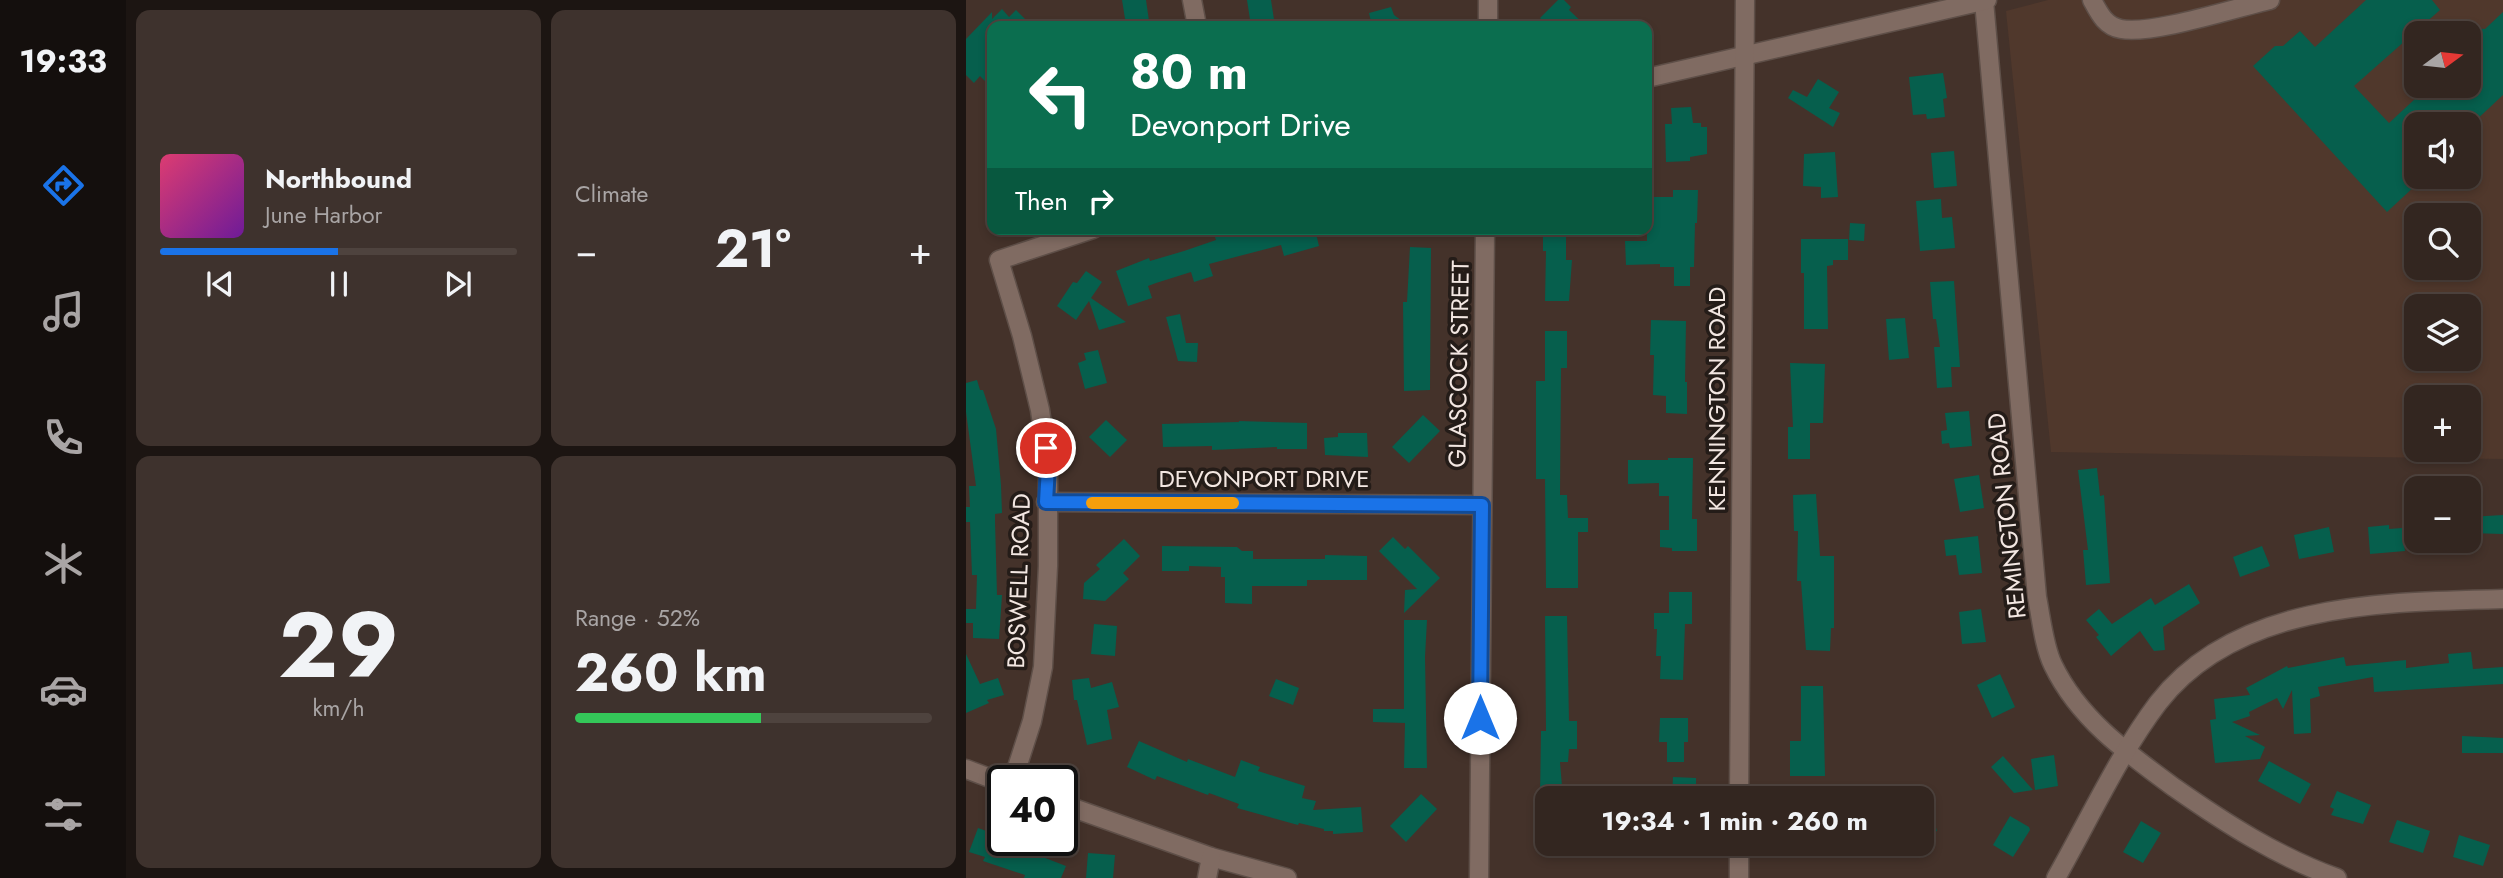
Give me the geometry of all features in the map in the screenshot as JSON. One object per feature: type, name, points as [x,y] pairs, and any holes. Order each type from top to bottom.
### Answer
[{"type":"street","points":[[1192,0],[1196,21]]},
{"type":"street","points":[[1488,0],[1488,21]]},
{"type":"street","name":"KENNINGTON ROAD","points":[[1739,786],[1745,0]]},
{"type":"street","points":[[1652,77],[1986,0]]},
{"type":"street","name":"REMINGTON ROAD","points":[[1986,0],[2037,597],[2051,663],[2076,704],[2126,752],[2223,822],[2309,868],[2337,878]]},
{"type":"street","points":[[2092,0],[2102,19],[2120,30],[2151,29],[2270,0]]},
{"type":"street","name":"BOSWELL ROAD","points":[[1018,765],[1032,721],[1043,667],[1048,566],[1048,467],[1040,410],[1022,336],[999,260],[1075,235]]},
{"type":"street","name":"GLASCOCK STREET","points":[[1479,878],[1485,235]]},
{"type":"street","name":"DEVONPORT DRIVE","points":[[1046,502],[1482,505]]},
{"type":"street","points":[[2056,878],[2126,752],[2159,702],[2192,669],[2228,645],[2279,623],[2326,610],[2414,601],[2503,599]]},
{"type":"street","points":[[966,769],[987,777]]},
{"type":"street","points":[[1078,810],[1211,858],[1287,878]]},
{"type":"street","points":[[1739,856],[1739,878]]},
{"type":"street","points":[[1208,878],[1211,858]]},
{"type":"shaded area","points":[[2048,0],[2503,0],[2503,459],[2481,459],[2481,385],[2404,385],[2404,457],[2051,452],[2006,11]]},
{"type":"building","points":[[1122,0],[1146,0],[1149,21],[1125,21]]},
{"type":"building","points":[[1247,0],[1271,0],[1274,21],[1250,21]]},
{"type":"building","points":[[1558,0],[1564,0],[1571,7],[1569,10],[1581,21],[1543,21],[1540,18]]},
{"type":"building","points":[[2366,0],[2432,0],[2440,10],[2428,21],[2404,21],[2404,42],[2354,86],[2389,123],[2416,98],[2482,98],[2482,29],[2503,12],[2503,95],[2481,116],[2481,112],[2404,112],[2404,189],[2412,189],[2387,212],[2253,66],[2275,46],[2283,46],[2300,31],[2315,47]]},
{"type":"building","points":[[1391,7],[1394,15],[1402,21],[1371,21],[1369,13]]},
{"type":"building","points":[[1002,9],[1009,17],[1016,10],[1027,21],[987,21],[987,83],[980,76],[974,83],[966,75],[966,39],[992,12],[992,19]]},
{"type":"building","points":[[1943,73],[1947,98],[1943,99],[1945,117],[1927,119],[1926,114],[1913,115],[1909,77]]},
{"type":"building","points":[[1818,79],[1839,92],[1829,108],[1840,113],[1833,127],[1788,98],[1793,90],[1807,97]]},
{"type":"building","points":[[1691,107],[1693,123],[1701,123],[1701,127],[1707,127],[1707,154],[1690,157],[1690,161],[1666,162],[1665,124],[1672,124],[1671,108]]},
{"type":"building","points":[[1954,151],[1957,186],[1934,188],[1931,153]]},
{"type":"building","points":[[1835,152],[1838,197],[1821,198],[1821,187],[1803,186],[1804,154]]},
{"type":"building","points":[[1673,190],[1698,190],[1694,267],[1690,267],[1690,286],[1674,286],[1674,267],[1660,267],[1660,264],[1626,265],[1625,241],[1647,241],[1647,235],[1652,235],[1652,197],[1673,197]]},
{"type":"building","points":[[1941,199],[1942,218],[1952,217],[1955,248],[1920,251],[1916,201]]},
{"type":"building","points":[[1850,223],[1865,224],[1864,241],[1849,240]]},
{"type":"building","points":[[1316,235],[1319,246],[1284,256],[1281,245],[1209,264],[1213,276],[1194,282],[1191,272],[1156,283],[1148,286],[1152,298],[1128,306],[1116,271],[1149,258],[1150,261],[1184,251],[1216,240],[1215,237]]},
{"type":"building","points":[[1543,235],[1566,235],[1566,260],[1572,260],[1569,301],[1545,301],[1546,251],[1543,251]]},
{"type":"building","points":[[1801,239],[1848,239],[1848,260],[1833,260],[1833,265],[1827,266],[1828,329],[1804,329]]},
{"type":"building","points":[[1410,247],[1431,248],[1430,390],[1404,391],[1403,302],[1407,302]]},
{"type":"building","points":[[1086,271],[1102,282],[1091,298],[1126,322],[1099,330],[1089,301],[1076,320],[1057,306],[1073,282],[1077,283]]},
{"type":"building","points":[[1954,281],[1960,367],[1951,367],[1952,387],[1937,388],[1934,347],[1940,347],[1936,319],[1933,319],[1930,282]]},
{"type":"building","points":[[1180,314],[1186,343],[1198,343],[1197,362],[1178,361],[1166,317]]},
{"type":"building","points":[[1905,318],[1909,358],[1889,360],[1886,319]]},
{"type":"building","points":[[1651,320],[1686,321],[1687,414],[1666,413],[1666,396],[1653,395]]},
{"type":"building","points":[[1545,331],[1567,331],[1567,368],[1561,368],[1560,495],[1567,495],[1568,518],[1588,518],[1588,532],[1578,532],[1578,588],[1546,588],[1545,479],[1536,479],[1536,381],[1545,381]]},
{"type":"building","points":[[1098,350],[1107,383],[1085,389],[1078,363],[1086,360],[1084,353]]},
{"type":"building","points":[[1790,363],[1825,364],[1823,423],[1810,423],[1810,459],[1788,459],[1788,427],[1793,427]]},
{"type":"building","points":[[977,380],[996,429],[1001,485],[1002,513],[995,514],[997,595],[1002,595],[999,639],[973,638],[973,623],[966,623],[966,609],[976,609],[977,575],[972,575],[970,522],[966,522],[966,507],[970,507],[969,486],[976,486],[966,412],[966,383]]},
{"type":"building","points":[[1969,411],[1972,446],[1950,448],[1949,443],[1942,444],[1941,431],[1947,430],[1945,413]]},
{"type":"building","points":[[1423,415],[1440,431],[1409,463],[1392,447]]},
{"type":"building","points":[[1106,420],[1127,440],[1110,457],[1089,437]]},
{"type":"building","points":[[1239,421],[1307,423],[1307,449],[1277,447],[1212,450],[1212,446],[1163,447],[1162,424]]},
{"type":"building","points":[[1338,433],[1367,433],[1368,457],[1325,455],[1324,438],[1338,437]]},
{"type":"building","points":[[1693,458],[1692,519],[1697,519],[1697,551],[1672,551],[1672,548],[1660,547],[1660,530],[1669,530],[1669,496],[1659,496],[1659,483],[1628,484],[1628,460]]},
{"type":"building","points":[[2097,468],[2100,496],[2104,495],[2110,583],[2086,585],[2083,550],[2088,550],[2078,470]]},
{"type":"building","points":[[1979,475],[1984,508],[1960,512],[1954,479]]},
{"type":"building","points":[[1816,494],[1820,556],[1834,556],[1834,628],[1831,628],[1830,651],[1806,650],[1801,581],[1797,581],[1798,531],[1794,531],[1793,495]]},
{"type":"building","points":[[2503,515],[2503,534],[2481,533],[2481,516]]},
{"type":"building","points":[[2389,525],[2389,529],[2402,528],[2404,551],[2370,554],[2368,527]]},
{"type":"building","points":[[2329,527],[2334,552],[2299,559],[2294,535]]},
{"type":"building","points":[[1978,536],[1982,573],[1959,575],[1956,555],[1946,556],[1944,540]]},
{"type":"building","points":[[1393,537],[1405,549],[1408,546],[1440,578],[1404,613],[1405,590],[1417,589],[1379,551]]},
{"type":"building","points":[[1124,539],[1140,556],[1123,573],[1129,579],[1105,601],[1083,599],[1084,583],[1100,569],[1096,565]]},
{"type":"building","points":[[1162,546],[1237,547],[1242,551],[1253,551],[1253,559],[1325,559],[1325,555],[1367,556],[1367,580],[1307,580],[1307,586],[1252,586],[1252,604],[1225,603],[1225,577],[1221,577],[1221,567],[1189,566],[1189,571],[1162,571]]},
{"type":"building","points":[[2262,546],[2270,566],[2240,577],[2233,557]]},
{"type":"building","points":[[2189,584],[2200,603],[2163,627],[2165,650],[2154,651],[2140,631],[2111,656],[2096,637],[2099,635],[2086,620],[2099,609],[2112,624],[2151,598],[2155,605]]},
{"type":"building","points":[[1669,592],[1692,592],[1692,624],[1685,624],[1683,680],[1660,679],[1661,656],[1656,656],[1657,629],[1654,629],[1654,613],[1669,613]]},
{"type":"building","points":[[1981,609],[1986,642],[1962,644],[1959,612]]},
{"type":"building","points":[[1545,616],[1567,616],[1569,721],[1577,721],[1577,749],[1569,749],[1568,762],[1560,762],[1562,786],[1540,786],[1541,731],[1546,731]]},
{"type":"building","points":[[1404,620],[1427,620],[1427,768],[1404,768],[1405,723],[1373,722],[1373,709],[1404,709]]},
{"type":"building","points":[[1094,624],[1117,626],[1115,656],[1091,654]]},
{"type":"building","points":[[2471,652],[2473,669],[2503,667],[2503,684],[2374,692],[2373,677],[2318,687],[2320,696],[2310,699],[2311,733],[2294,734],[2292,690],[2283,709],[2277,698],[2249,712],[2250,716],[2232,722],[2260,735],[2245,736],[2265,747],[2260,759],[2215,763],[2210,720],[2216,719],[2214,699],[2250,695],[2246,688],[2287,666],[2288,668],[2344,657],[2346,666],[2406,660],[2406,668],[2449,663],[2448,654]]},
{"type":"building","points":[[966,654],[980,684],[998,678],[1004,695],[987,700],[989,703],[966,713]]},
{"type":"building","points":[[2000,674],[2015,707],[1992,718],[1977,685]]},
{"type":"building","points":[[1089,678],[1091,688],[1112,682],[1119,707],[1107,710],[1112,739],[1087,745],[1077,700],[1074,700],[1072,680]]},
{"type":"building","points":[[1276,679],[1299,688],[1293,705],[1269,696]]},
{"type":"building","points":[[1801,686],[1823,686],[1825,776],[1790,776],[1790,741],[1801,741]]},
{"type":"building","points":[[1660,718],[1688,718],[1688,742],[1684,742],[1684,762],[1667,762],[1667,742],[1659,742]]},
{"type":"building","points":[[2462,736],[2503,738],[2503,753],[2462,753]]},
{"type":"building","points":[[1139,741],[1187,762],[1188,759],[1235,777],[1241,760],[1260,767],[1258,771],[1305,786],[1302,798],[1316,801],[1313,810],[1361,807],[1363,832],[1333,834],[1333,831],[1299,823],[1298,825],[1237,808],[1239,804],[1157,776],[1155,780],[1127,767]]},
{"type":"building","points":[[2054,755],[2058,786],[2035,790],[2031,759]]},
{"type":"building","points":[[2003,756],[2033,790],[2014,793],[1991,767]]},
{"type":"building","points":[[2269,761],[2311,784],[2300,804],[2258,781]]},
{"type":"building","points":[[1673,777],[1696,778],[1696,786],[1673,786]]},
{"type":"building","points":[[2337,791],[2371,805],[2363,824],[2331,815],[2334,809],[2330,807]]},
{"type":"building","points":[[1421,794],[1437,809],[1406,842],[1390,826]]},
{"type":"building","points":[[2010,816],[2030,830],[2013,857],[1993,845]]},
{"type":"building","points":[[2397,820],[2430,831],[2423,853],[2389,842]]},
{"type":"building","points":[[2141,821],[2161,833],[2143,863],[2123,852]]},
{"type":"building","points":[[978,828],[987,831],[987,856],[1040,856],[1066,866],[1061,878],[1024,878],[1025,875],[983,861],[985,857],[969,852]]},
{"type":"building","points":[[2459,835],[2490,845],[2483,866],[2453,857]]},
{"type":"building","points":[[1088,853],[1115,855],[1113,878],[1086,878]]},
{"type":"slow traffic","points":[[1092,503],[1233,503]]},
{"type":"route","points":[[1046,448],[1046,502],[1482,505],[1480,718]]}]
